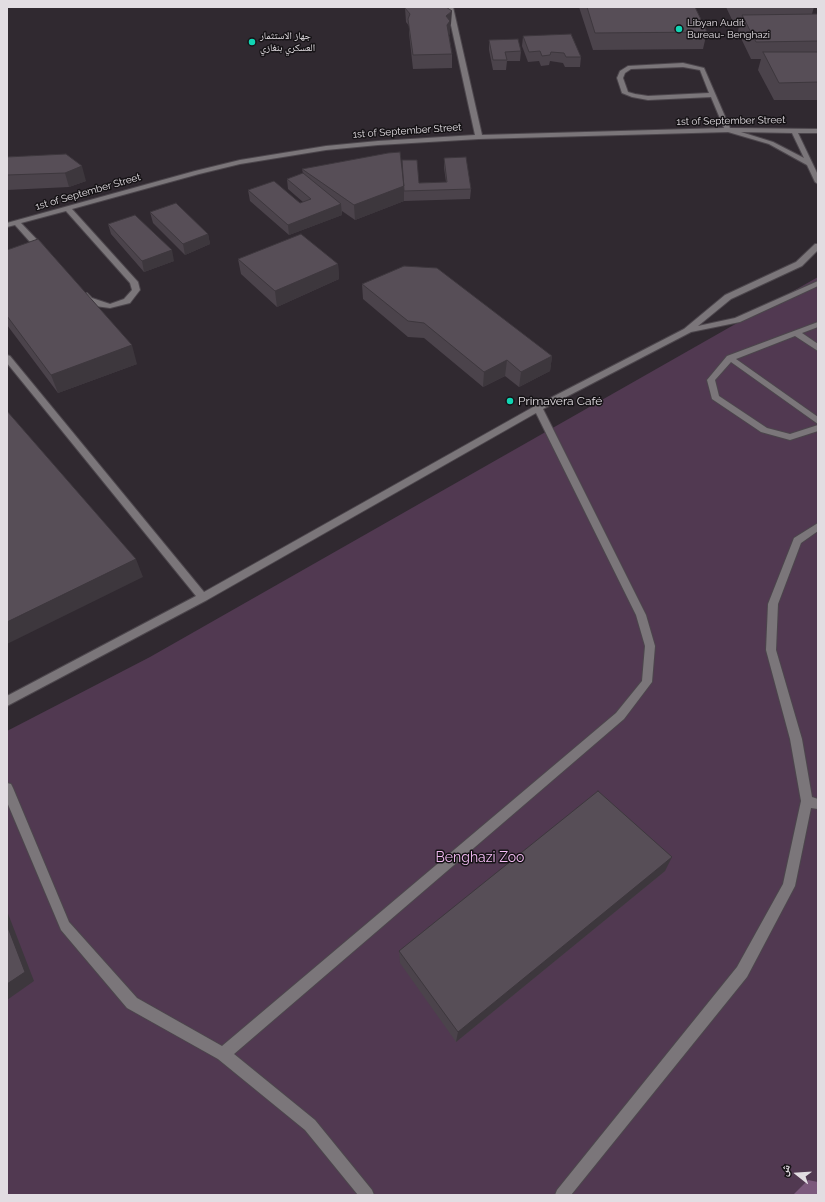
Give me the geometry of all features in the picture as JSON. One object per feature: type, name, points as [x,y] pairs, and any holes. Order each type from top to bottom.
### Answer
[{"type":"street","points":[[450,7],[479,137]]},
{"type":"street","points":[[713,95],[648,98],[634,96],[625,93],[620,78],[622,72],[630,67],[693,66],[702,69],[728,130],[771,143],[810,164]]},
{"type":"street","name":"1st of September Street","points":[[7,224],[197,172],[286,153],[378,142],[479,137],[728,130],[818,131]]},
{"type":"street","points":[[794,130],[818,182]]},
{"type":"street","points":[[68,208],[134,282],[136,290],[127,301],[110,306],[98,304],[89,300],[79,289]]},
{"type":"street","points":[[16,222],[47,255]]},
{"type":"street","points":[[7,701],[203,597],[538,408],[688,331],[728,297],[799,264],[818,246]]},
{"type":"street","points":[[688,331],[737,320],[816,286]]},
{"type":"street","points":[[818,324],[730,358],[711,380],[715,397],[764,430],[790,437],[818,428]]},
{"type":"street","points":[[796,333],[818,348]]},
{"type":"street","points":[[7,358],[203,597]]},
{"type":"street","points":[[730,358],[818,421]]},
{"type":"street","points":[[223,1054],[620,716],[647,682],[650,646],[641,615],[538,408]]},
{"type":"street","points":[[562,1195],[742,972],[789,886],[812,803],[771,650],[773,604],[797,541],[818,526]]},
{"type":"street","points":[[7,788],[65,926],[132,1003],[223,1054],[310,1125],[367,1195]]},
{"type":"green space","name":"Benghazi Zoo","points":[[818,277],[818,1195],[7,1195],[7,731],[150,657]]},
{"type":"shaded area","points":[[808,1180],[818,1182],[818,1195],[793,1195]]},
{"type":"building","points":[[446,7],[452,11],[446,16],[450,21],[447,25],[452,54],[413,55],[408,19],[410,14],[405,8]]},
{"type":"building","points":[[587,7],[695,7],[707,32],[595,33]]},
{"type":"building","points":[[818,14],[818,41],[756,42],[742,15]]},
{"type":"building","points":[[571,34],[581,57],[566,57],[564,53],[551,52],[550,55],[542,56],[540,51],[529,52],[523,36]]},
{"type":"building","points":[[518,39],[521,51],[505,52],[507,60],[493,60],[489,40]]},
{"type":"building","points":[[763,52],[818,52],[818,82],[779,83]]},
{"type":"building","points":[[400,152],[404,186],[354,205],[302,169],[388,153]]},
{"type":"building","points":[[66,154],[82,166],[65,173],[7,175],[7,157]]},
{"type":"building","points":[[466,157],[471,189],[404,191],[402,160],[417,160],[419,183],[447,182],[444,158]]},
{"type":"building","points":[[303,173],[341,204],[288,225],[248,190],[274,181],[300,203],[311,199],[287,179]]},
{"type":"building","points":[[176,203],[208,234],[183,244],[150,212]]},
{"type":"building","points":[[135,215],[172,250],[142,261],[108,224]]},
{"type":"building","points":[[301,234],[338,264],[275,291],[238,259]]},
{"type":"building","points":[[38,239],[132,345],[51,375],[7,316],[7,250]]},
{"type":"building","points":[[404,266],[437,268],[552,356],[521,372],[507,360],[484,372],[424,323],[408,321],[362,284]]},
{"type":"building","points":[[7,411],[136,559],[7,622]]},
{"type":"building","points":[[598,791],[672,857],[458,1032],[399,951]]},
{"type":"building","points":[[7,925],[25,972],[7,984]]},
{"type":"place","name":"Libyan Audit Bureau- Benghazi","points":[[679,29]]},
{"type":"place","name":"جهاز الاستثمار العسكري بنغازي","points":[[252,42]]},
{"type":"place","name":"Primavera Café","points":[[510,401]]}]
